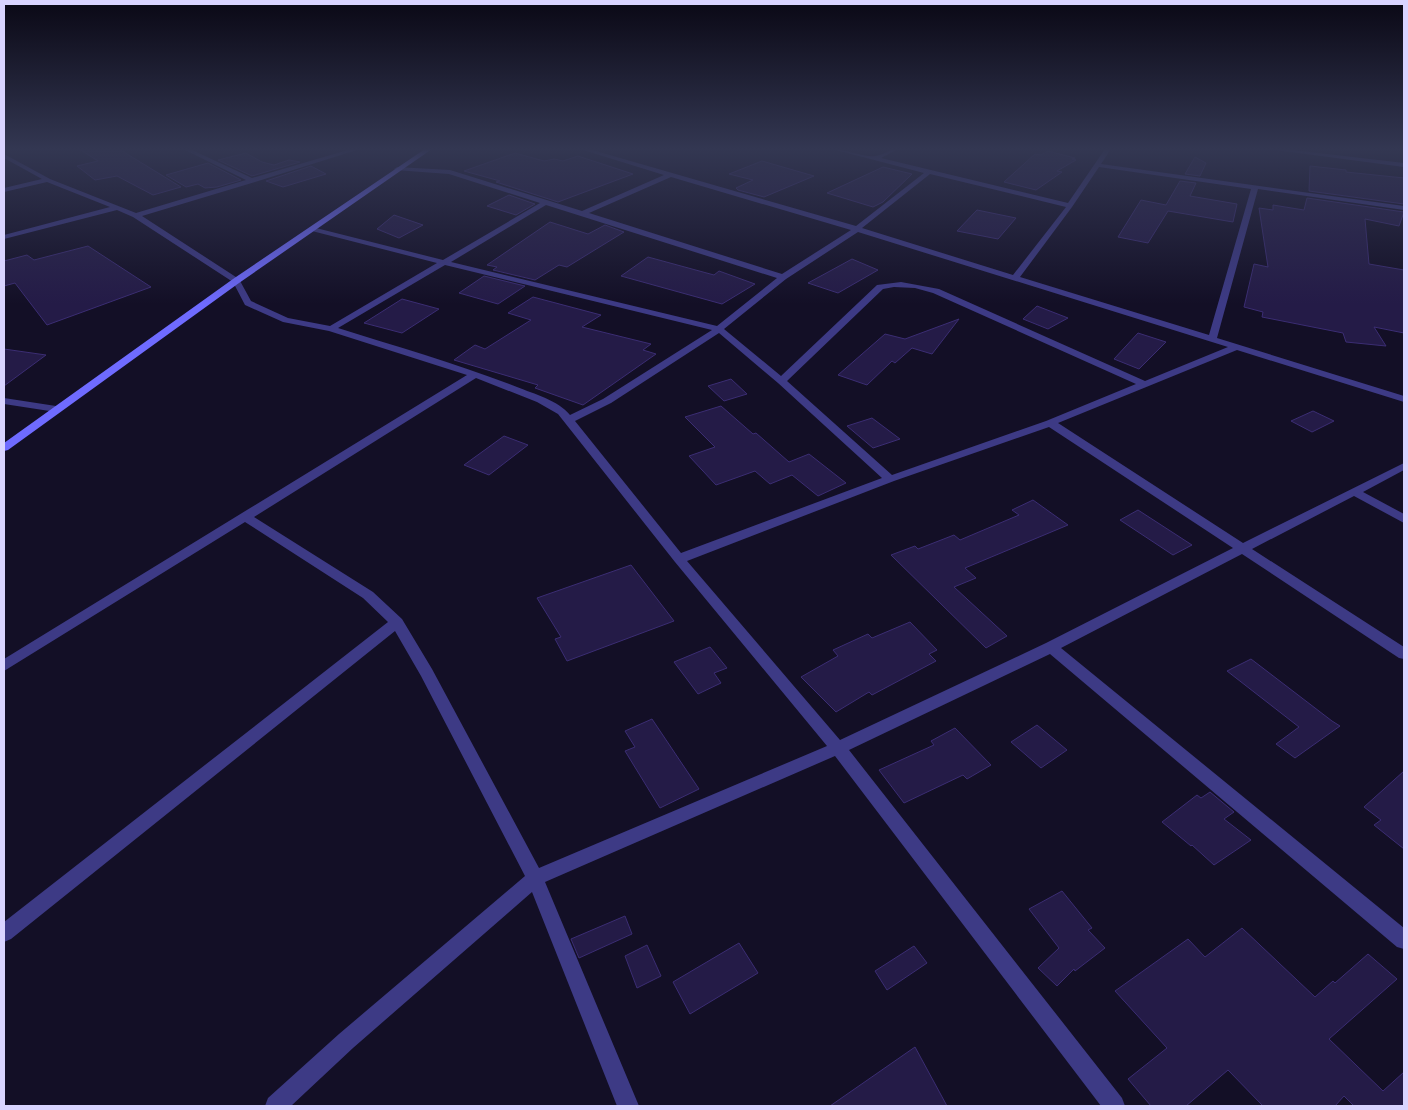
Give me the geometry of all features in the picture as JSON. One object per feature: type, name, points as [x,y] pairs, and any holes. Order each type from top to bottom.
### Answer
[{"type":"street","points":[[98,201],[136,215],[236,282],[248,303],[286,320],[331,329],[475,374],[541,400],[562,412],[679,560],[838,748],[1114,1106]]},
{"type":"street","points":[[136,215],[185,201]]},
{"type":"street","points":[[4,448],[56,409],[354,201]]},
{"type":"street","points":[[542,201],[783,277]]},
{"type":"street","points":[[584,213],[611,201]]},
{"type":"street","points":[[759,201],[857,229],[1404,399]]},
{"type":"street","points":[[569,420],[607,401],[718,330],[783,277],[857,229],[893,201]]},
{"type":"street","points":[[1048,201],[1070,206]]},
{"type":"street","points":[[1014,278],[1073,201]]},
{"type":"street","points":[[1212,339],[1251,201]]},
{"type":"street","points":[[1353,201],[1404,208]]},
{"type":"street","points":[[331,329],[546,202]]},
{"type":"street","points":[[4,237],[115,208]]},
{"type":"street","points":[[315,229],[718,330],[781,381],[890,479]]},
{"type":"street","points":[[781,381],[880,287],[892,284],[922,287],[936,291],[1146,385]]},
{"type":"street","points":[[679,560],[890,479],[1050,423],[1237,347]]},
{"type":"street","points":[[4,666],[246,518],[475,374]]},
{"type":"street","points":[[4,401],[56,409]]},
{"type":"street","points":[[1050,423],[1404,654]]},
{"type":"street","points":[[276,1106],[346,1041],[535,878],[838,748],[1052,647],[1241,548],[1404,466]]},
{"type":"street","points":[[1355,492],[1404,519]]},
{"type":"street","points":[[246,518],[368,595],[397,622],[427,674],[535,878],[628,1106]]},
{"type":"street","points":[[4,933],[397,622]]},
{"type":"street","points":[[1052,647],[1404,940]]},
{"type":"building","points":[[497,201],[526,201],[535,204],[516,215],[487,206]]},
{"type":"building","points":[[853,201],[884,201],[873,207]]},
{"type":"building","points":[[1141,201],[1166,205],[1168,201],[1218,201],[1237,204],[1233,222],[1168,211],[1148,243],[1118,237]]},
{"type":"building","points":[[1306,201],[1326,201],[1404,212],[1399,226],[1365,219],[1369,264],[1404,270],[1404,333],[1374,327],[1386,346],[1346,342],[1343,333],[1262,317],[1263,312],[1244,307],[1254,264],[1268,267],[1259,208],[1273,210],[1273,205],[1304,210]]},
{"type":"building","points":[[1381,201],[1404,201],[1404,204]]},
{"type":"building","points":[[977,210],[1016,218],[998,239],[957,231]]},
{"type":"building","points":[[394,215],[423,225],[399,238],[377,229]]},
{"type":"building","points":[[550,222],[588,234],[605,225],[624,232],[567,267],[559,265],[535,280],[493,270],[497,267],[487,265]]},
{"type":"building","points":[[88,246],[151,287],[47,325],[15,283],[4,286],[4,261],[27,255],[34,260]]},
{"type":"building","points":[[648,257],[714,275],[719,271],[755,284],[722,304],[621,276]]},
{"type":"building","points":[[852,259],[878,270],[838,293],[808,283]]},
{"type":"building","points":[[484,276],[525,286],[498,304],[459,293]]},
{"type":"building","points":[[533,297],[601,315],[582,327],[651,344],[643,350],[656,354],[583,405],[535,388],[538,385],[454,360],[475,345],[485,349],[531,320],[508,313]]},
{"type":"building","points":[[402,299],[439,309],[402,333],[364,323]]},
{"type":"building","points":[[1037,306],[1068,318],[1048,329],[1023,319]]},
{"type":"building","points":[[959,319],[932,354],[912,348],[895,363],[892,361],[867,385],[838,375],[885,334],[905,339]]},
{"type":"building","points":[[1138,333],[1166,342],[1139,369],[1114,359]]},
{"type":"building","points":[[4,349],[46,355],[4,386]]},
{"type":"building","points":[[731,379],[747,394],[724,401],[708,386]]},
{"type":"building","points":[[721,406],[789,462],[809,454],[846,483],[818,496],[792,475],[770,484],[755,471],[716,485],[689,456],[715,447],[685,417]]},
{"type":"building","points":[[1313,411],[1334,421],[1312,432],[1291,421]]},
{"type":"building","points":[[872,418],[900,439],[873,448],[847,426]]},
{"type":"building","points":[[504,436],[528,445],[489,475],[464,465]]},
{"type":"building","points":[[1033,500],[1068,525],[965,568],[976,578],[954,587],[1007,636],[986,648],[891,555],[915,546],[918,549],[954,535],[960,540],[1019,515],[1012,510]]},
{"type":"building","points":[[1138,510],[1192,545],[1173,555],[1120,520]]},
{"type":"building","points":[[631,565],[674,621],[567,661],[555,639],[561,637],[537,598]]},
{"type":"building","points":[[910,622],[937,650],[929,654],[936,661],[872,695],[869,692],[836,712],[801,677],[838,656],[833,650],[868,634],[872,638]]},
{"type":"building","points":[[710,647],[727,668],[714,673],[721,683],[698,694],[674,662]]},
{"type":"building","points":[[1251,659],[1340,726],[1295,758],[1276,744],[1299,727],[1227,671]]},
{"type":"building","points":[[652,719],[699,789],[660,808],[625,751],[635,747],[625,731]]},
{"type":"building","points":[[1037,725],[1067,750],[1041,768],[1011,742]]},
{"type":"building","points":[[955,728],[991,765],[967,779],[963,775],[904,803],[879,770],[934,745],[931,741]]},
{"type":"building","points":[[1404,771],[1404,849],[1374,825],[1381,820],[1364,807]]},
{"type":"building","points":[[1210,792],[1234,812],[1224,819],[1251,840],[1214,865],[1162,822],[1197,795],[1201,798]]},
{"type":"building","points":[[1062,891],[1092,928],[1088,930],[1105,948],[1075,971],[1074,969],[1057,986],[1038,968],[1059,948],[1029,909]]},
{"type":"building","points":[[625,916],[632,934],[579,958],[571,939]]},
{"type":"building","points":[[1242,928],[1315,997],[1333,981],[1335,983],[1368,954],[1397,979],[1329,1039],[1383,1091],[1404,1072],[1404,1106],[1354,1106],[1344,1096],[1335,1106],[1263,1106],[1228,1070],[1186,1106],[1151,1106],[1128,1079],[1167,1048],[1115,991],[1188,939],[1205,957]]},
{"type":"building","points":[[739,943],[758,973],[690,1014],[673,982]]},
{"type":"building","points":[[647,945],[661,976],[637,988],[625,956]]},
{"type":"building","points":[[914,946],[927,963],[887,990],[875,971]]},
{"type":"building","points":[[915,1047],[947,1106],[830,1106]]}]
